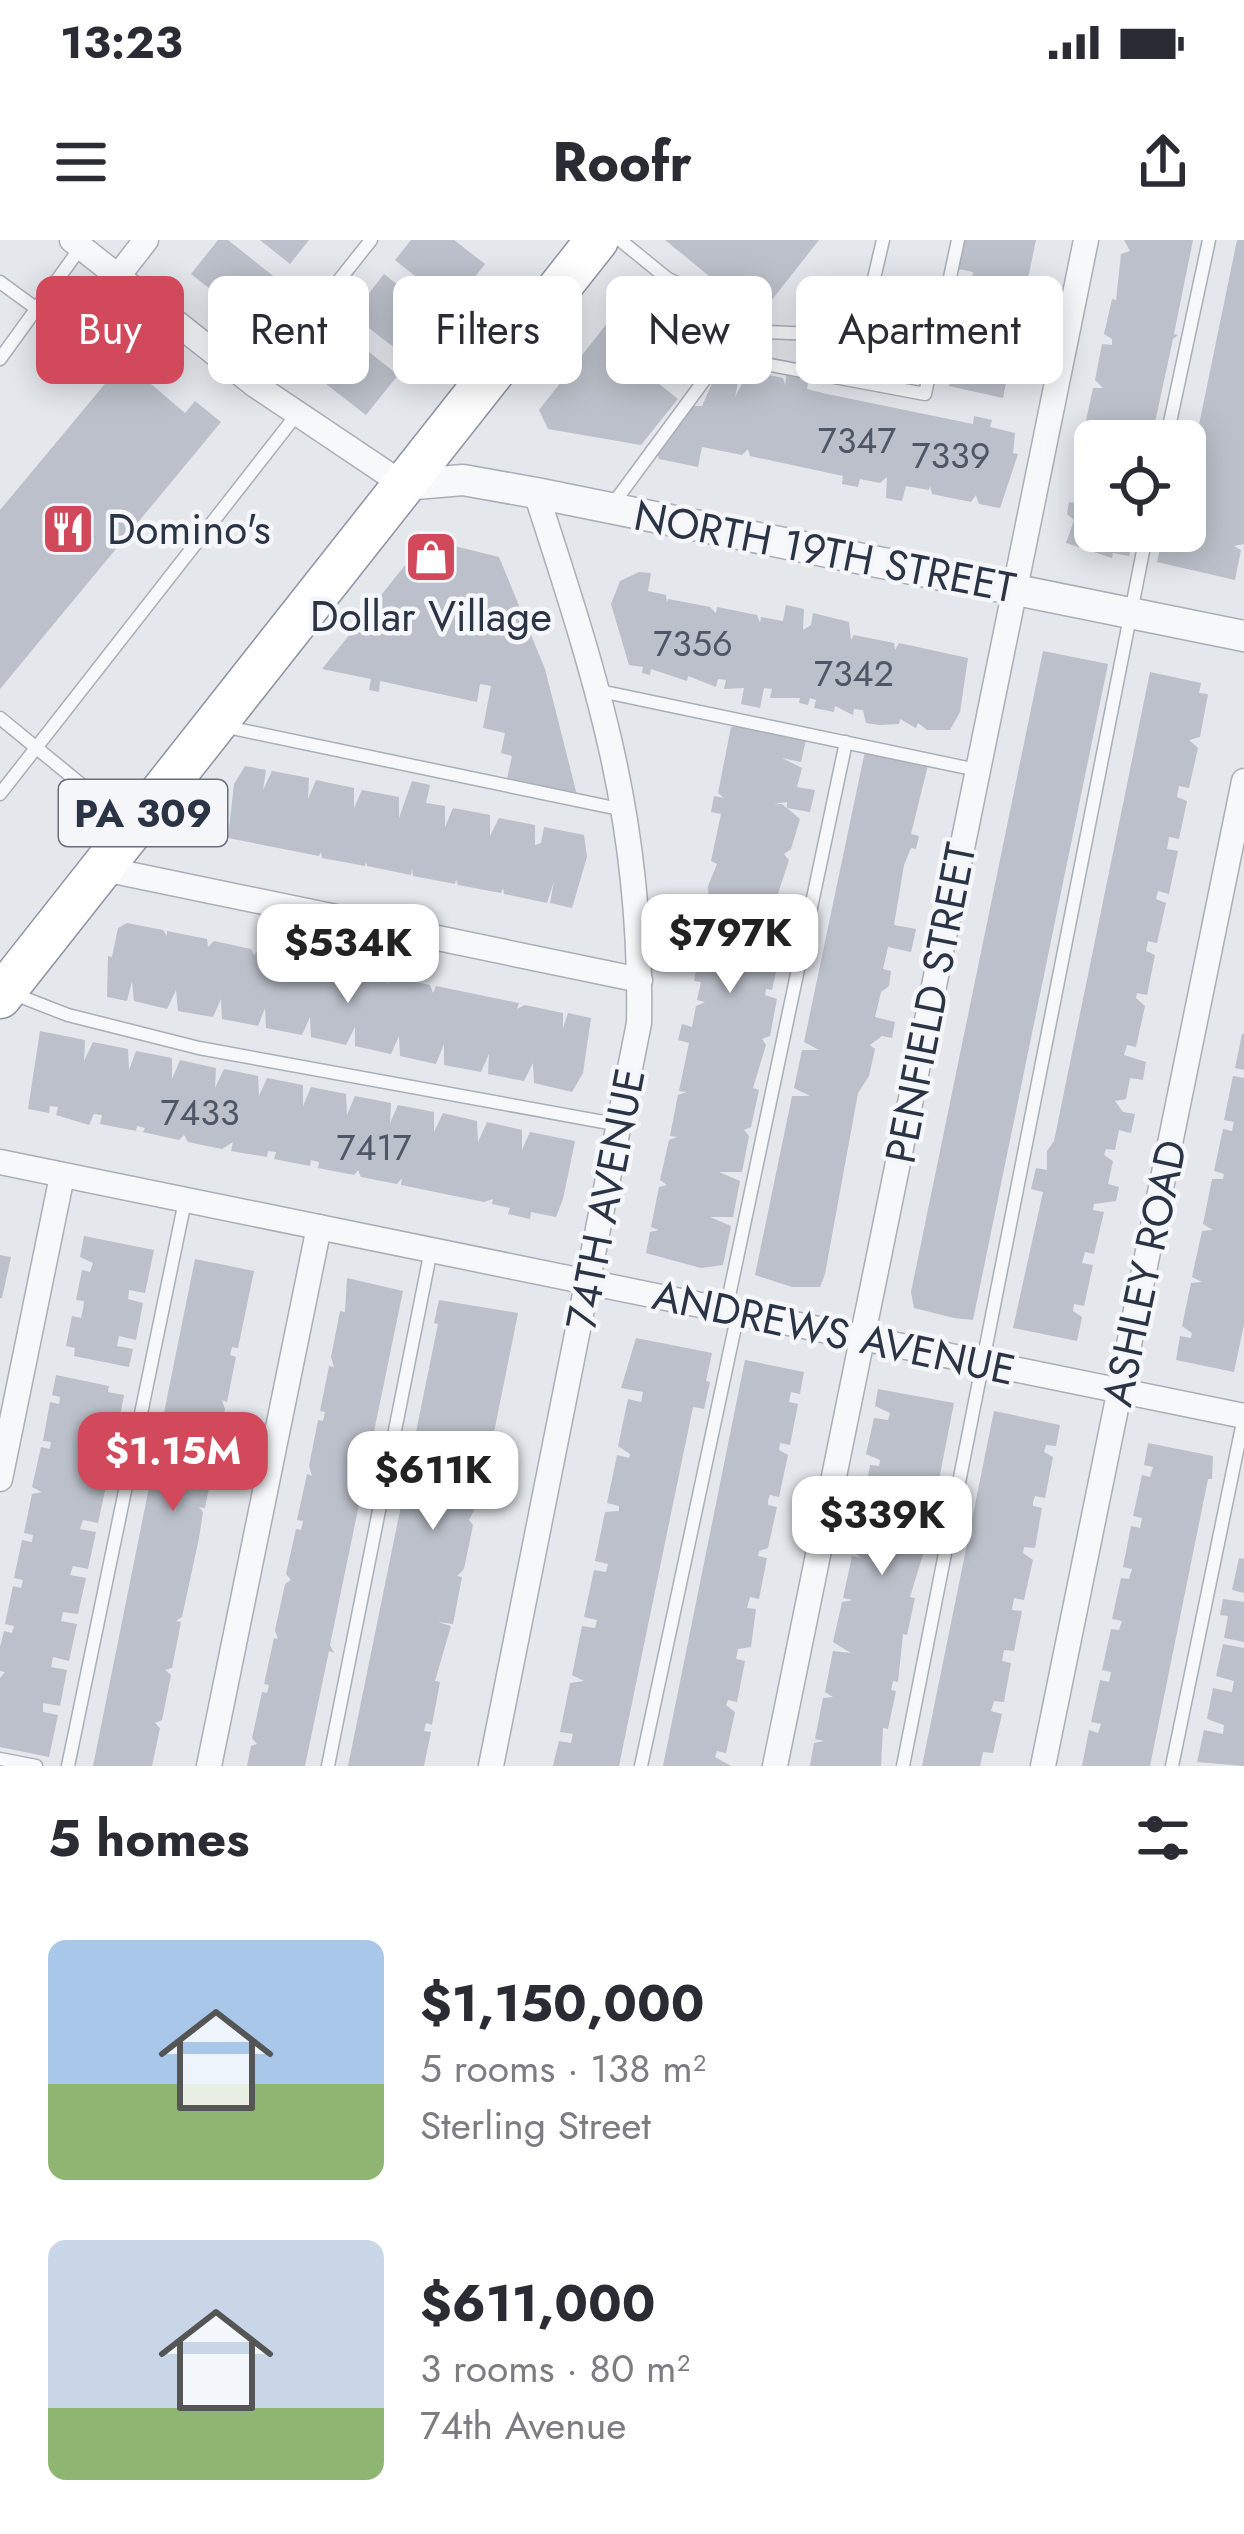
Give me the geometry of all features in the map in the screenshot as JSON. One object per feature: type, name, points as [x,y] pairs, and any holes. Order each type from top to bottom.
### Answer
[{"type":"highway","name":"PA 309","points":[[3,993],[597,240]]},
{"type":"street","points":[[76,243],[118,276],[146,240]]},
{"type":"street","name":"PENFIELD STREET","points":[[775,1766],[1086,240]]},
{"type":"street","points":[[184,329],[255,386],[404,485]]},
{"type":"street","name":"NORTH 19TH STREET","points":[[404,485],[463,480],[1244,636]]},
{"type":"street","name":"74TH AVENUE","points":[[491,1766],[639,1023],[639,907],[628,811],[600,691],[536,494]]},
{"type":"street","name":"ASHLEY ROAD","points":[[1043,1766],[1244,781]]},
{"type":"street","points":[[99,868],[640,980]]},
{"type":"street","name":"ANDREWS AVENUE","points":[[0,1162],[1244,1417]]},
{"type":"street","points":[[0,1479],[9,1383],[62,1176]]},
{"type":"street","points":[[209,1766],[319,1227]]},
{"type":"lane","points":[[255,386],[370,240]]},
{"type":"lane","points":[[620,240],[668,278],[718,301],[766,332],[815,334],[872,287],[883,240]]},
{"type":"lane","points":[[610,509],[722,356],[925,394],[958,240]]},
{"type":"lane","points":[[1170,420],[1209,240]]},
{"type":"lane","points":[[56,276],[76,243]]},
{"type":"lane","points":[[0,282],[36,308]]},
{"type":"lane","points":[[0,359],[36,310]]},
{"type":"lane","points":[[0,794],[297,413]]},
{"type":"lane","points":[[902,1766],[1143,552]]},
{"type":"lane","points":[[600,691],[977,770]]},
{"type":"lane","points":[[0,718],[133,826]]},
{"type":"lane","points":[[214,724],[628,811]]},
{"type":"lane","points":[[641,1766],[846,742]]},
{"type":"lane","points":[[3,993],[68,1015],[200,1048],[621,1125]]},
{"type":"lane","points":[[68,1766],[184,1201]]},
{"type":"lane","points":[[328,1766],[431,1250]]},
{"type":"lane","points":[[1172,1766],[1244,1417]]},
{"type":"lane","points":[[0,1759],[36,1766]]},
{"type":"building","points":[[218,240],[228,240],[273,276],[208,276],[208,287],[191,274]]},
{"type":"building","points":[[260,240],[309,240],[290,264]]},
{"type":"building","points":[[411,240],[454,240],[485,264],[476,276],[415,276],[395,260]]},
{"type":"building","points":[[665,240],[819,240],[772,300],[772,276],[709,276]]},
{"type":"building","points":[[964,240],[1036,240],[1028,276],[972,276],[973,272],[958,269]]},
{"type":"building","points":[[1124,240],[1193,240],[1174,334],[1178,335],[1173,339],[1156,420],[1086,420],[1093,388],[1103,388],[1095,380],[1102,344],[1112,345],[1104,334],[1112,299],[1116,300],[1121,254],[1130,251]]},
{"type":"building","points":[[1237,240],[1244,240],[1244,544],[1234,546],[1241,550],[1235,580],[1157,562],[1159,552],[1206,552],[1206,420],[1200,420]]},
{"type":"building","points":[[384,274],[393,281],[393,347],[369,328],[369,293]]},
{"type":"building","points":[[606,325],[606,384],[659,384],[678,399],[641,445],[548,429],[539,410],[559,384],[582,384],[582,355]]},
{"type":"building","points":[[369,352],[393,371],[393,381],[366,415],[326,384],[369,384]]},
{"type":"building","points":[[787,372],[796,374],[796,384],[808,384],[807,389],[827,394],[973,424],[974,416],[992,420],[990,427],[1015,433],[1013,453],[1018,454],[1000,508],[979,504],[976,495],[971,502],[932,494],[930,486],[929,490],[906,486],[902,501],[886,498],[887,477],[880,483],[860,479],[858,487],[842,484],[843,476],[750,456],[748,449],[742,455],[702,447],[698,467],[659,459],[655,448],[689,406],[702,406],[712,384],[738,384],[735,397],[742,384],[772,384],[772,376],[783,378],[785,385]]},
{"type":"building","points":[[105,384],[151,384],[185,413],[195,401],[221,422],[0,689],[0,510]]},
{"type":"building","points":[[949,384],[1006,384],[1003,398]]},
{"type":"building","points":[[1069,502],[1074,503],[1074,520],[1067,514]]},
{"type":"building","points":[[1074,520],[1074,546],[1066,543]]},
{"type":"building","points":[[426,539],[499,557],[545,669],[577,795],[507,779],[512,756],[501,753],[505,733],[483,728],[491,686],[480,684],[477,702],[380,681],[379,692],[369,690],[371,679],[322,669]]},
{"type":"building","points":[[1094,552],[1130,552],[1129,556],[1113,553],[1112,558]]},
{"type":"building","points":[[639,572],[651,573],[648,591],[666,595],[667,603],[668,599],[710,607],[716,613],[717,607],[757,615],[760,623],[761,617],[783,621],[786,605],[804,609],[803,630],[811,625],[813,613],[849,622],[851,640],[854,635],[894,643],[895,650],[899,643],[968,658],[960,712],[950,730],[927,730],[918,723],[916,728],[900,719],[899,724],[879,725],[866,723],[863,710],[854,709],[853,715],[835,706],[834,712],[814,708],[816,700],[810,698],[808,705],[799,703],[800,698],[770,698],[772,689],[764,688],[760,708],[741,704],[744,688],[724,689],[726,680],[718,679],[716,687],[651,669],[650,675],[642,673],[643,667],[629,665],[611,604],[620,581]]},
{"type":"building","points":[[1043,651],[1108,664],[973,1320],[954,1318],[914,1308],[911,1292]]},
{"type":"building","points":[[1150,672],[1201,683],[1199,693],[1208,694],[1200,737],[1189,740],[1198,748],[1189,788],[1179,786],[1177,797],[1187,801],[1179,839],[1169,837],[1167,849],[1178,851],[1169,894],[1158,891],[1156,899],[1166,903],[1157,943],[1148,941],[1146,951],[1155,955],[1147,995],[1137,993],[1145,1006],[1136,1047],[1127,1045],[1124,1055],[1146,1062],[1143,1080],[1130,1078],[1126,1099],[1115,1101],[1123,1112],[1135,1114],[1131,1133],[1119,1130],[1115,1150],[1106,1149],[1104,1155],[1113,1161],[1108,1184],[1119,1187],[1116,1201],[1094,1204],[1093,1210],[1104,1212],[1094,1254],[1085,1252],[1082,1263],[1093,1265],[1084,1306],[1074,1304],[1073,1311],[1082,1317],[1077,1341],[1013,1328],[1043,1192],[1031,1189],[1036,1168],[1047,1170],[1047,1151],[1054,1141]]},
{"type":"building","points":[[731,727],[806,740],[801,762],[782,758],[802,768],[797,787],[815,790],[810,812],[787,808],[787,802],[774,804],[782,804],[800,819],[791,849],[784,854],[789,860],[775,903],[789,907],[781,944],[774,945],[773,951],[780,953],[772,990],[766,989],[765,995],[777,999],[770,1036],[762,1039],[766,1045],[753,1088],[759,1090],[751,1127],[744,1130],[749,1136],[742,1172],[719,1172],[740,1181],[733,1217],[710,1217],[731,1226],[723,1265],[701,1268],[646,1253],[650,1232],[659,1230],[651,1227],[659,1187],[667,1185],[660,1180],[669,1140],[677,1137],[670,1136],[678,1095],[687,1092],[679,1091],[689,1043],[678,1040],[682,1024],[692,1027],[696,1006],[705,1002],[697,1000],[701,982],[694,981],[698,959],[707,956],[700,953],[707,913],[716,910],[709,908],[708,886],[717,864],[711,861],[721,814],[711,812],[714,796],[724,798],[718,793]]},
{"type":"building","points":[[865,751],[928,765],[911,834],[919,836],[904,865],[894,925],[916,929],[911,952],[888,947],[883,969],[891,971],[889,986],[881,992],[875,1017],[895,1022],[892,1038],[882,1036],[870,1045],[875,1049],[869,1076],[858,1093],[825,1274],[820,1287],[792,1287],[755,1275],[792,1096],[810,1096],[794,1088],[802,1050],[819,1050],[804,1042]]},
{"type":"building","points":[[245,766],[266,770],[263,790],[272,771],[309,778],[308,799],[316,780],[354,788],[354,808],[362,790],[399,797],[399,818],[412,781],[430,785],[426,803],[445,806],[445,827],[453,808],[490,815],[490,836],[499,818],[535,825],[535,845],[541,843],[544,827],[584,835],[587,857],[572,908],[550,903],[554,881],[547,903],[504,894],[503,888],[501,893],[458,885],[456,879],[455,884],[413,876],[412,868],[411,875],[366,862],[365,866],[322,858],[321,852],[319,856],[228,838],[234,784]]},
{"type":"building","points":[[127,923],[163,930],[167,936],[167,931],[207,939],[208,947],[214,941],[251,949],[254,955],[259,950],[295,958],[296,963],[303,959],[340,966],[344,975],[347,968],[384,975],[388,984],[392,977],[430,985],[433,993],[436,986],[519,1003],[517,1009],[525,1005],[563,1013],[563,1028],[568,1013],[591,1018],[583,1073],[572,1092],[534,1083],[533,1063],[524,1081],[488,1074],[489,1054],[481,1072],[444,1065],[444,1044],[436,1064],[400,1056],[399,1036],[391,1054],[355,1046],[355,1027],[346,1045],[311,1037],[310,1017],[302,1035],[266,1028],[265,1008],[258,1026],[222,1019],[221,999],[213,1017],[178,1011],[176,990],[167,1009],[134,1001],[132,981],[127,1001],[107,997],[108,956],[112,957],[118,928]]},
{"type":"building","points":[[40,1031],[85,1040],[84,1061],[93,1042],[128,1049],[129,1070],[136,1051],[172,1058],[172,1079],[180,1060],[216,1068],[215,1088],[224,1069],[258,1076],[259,1096],[267,1078],[303,1085],[303,1106],[311,1087],[346,1094],[347,1115],[355,1096],[391,1103],[390,1123],[398,1105],[434,1112],[434,1132],[443,1113],[477,1121],[478,1142],[487,1122],[522,1130],[522,1150],[530,1132],[575,1141],[563,1199],[556,1217],[531,1212],[530,1219],[508,1214],[510,1208],[492,1204],[493,1199],[484,1202],[401,1185],[402,1178],[397,1184],[361,1177],[358,1170],[354,1175],[318,1168],[319,1162],[311,1160],[310,1166],[274,1159],[276,1152],[268,1151],[267,1157],[231,1151],[233,1142],[222,1149],[188,1142],[184,1135],[179,1140],[143,1132],[145,1128],[137,1126],[136,1131],[100,1124],[102,1115],[94,1114],[89,1125],[56,1115],[58,1107],[50,1106],[49,1113],[28,1109]]},
{"type":"building","points":[[1244,1034],[1244,1070],[1235,1068]]},
{"type":"building","points":[[1233,1076],[1244,1078],[1244,1324],[1234,1372],[1176,1360],[1180,1336],[1191,1338],[1192,1333],[1182,1326],[1191,1283],[1202,1282],[1192,1277],[1202,1231],[1213,1230],[1203,1224],[1212,1179],[1223,1179],[1224,1174],[1214,1171],[1223,1129],[1232,1131],[1234,1122],[1224,1120]]},
{"type":"building","points":[[84,1236],[154,1250],[145,1293],[129,1290],[128,1299],[143,1303],[136,1340],[119,1336],[117,1346],[133,1349],[129,1367],[74,1356],[75,1348],[66,1346],[72,1316],[81,1318],[83,1309],[84,1301],[76,1300],[82,1270],[90,1272],[93,1263],[80,1257]]},
{"type":"building","points":[[0,1255],[11,1257],[2,1298],[0,1298]]},
{"type":"building","points":[[195,1259],[254,1271],[238,1348],[232,1347],[230,1355],[236,1357],[227,1402],[222,1400],[225,1409],[216,1455],[209,1458],[214,1463],[205,1508],[199,1507],[203,1512],[199,1538],[182,1617],[176,1621],[181,1622],[172,1668],[165,1670],[171,1675],[162,1720],[155,1723],[160,1728],[152,1766],[93,1766]]},
{"type":"building","points":[[347,1278],[403,1291],[330,1645],[334,1653],[329,1651],[305,1766],[247,1766],[251,1746],[257,1744],[252,1738],[262,1692],[267,1693],[269,1685],[264,1684],[274,1638],[278,1639],[275,1630],[285,1584],[291,1580],[286,1574],[296,1529],[301,1530],[303,1521],[297,1520],[307,1474],[312,1476],[309,1466],[318,1420],[323,1421],[325,1412],[320,1411],[329,1366],[334,1367],[331,1357],[340,1311],[345,1312]]},
{"type":"building","points":[[439,1300],[518,1313],[481,1497],[469,1520],[473,1525],[464,1569],[457,1576],[462,1577],[453,1624],[438,1622],[451,1626],[435,1681],[440,1682],[432,1725],[426,1723],[424,1731],[431,1732],[424,1766],[348,1766],[438,1324],[434,1323]]},
{"type":"building","points":[[636,1338],[712,1353],[706,1381],[710,1382],[704,1409],[693,1407],[619,1766],[553,1766],[559,1741],[571,1743],[573,1734],[560,1732],[570,1683],[584,1681],[572,1675],[582,1626],[595,1628],[597,1620],[584,1617],[594,1570],[606,1572],[608,1564],[595,1561],[605,1512],[619,1511],[619,1506],[607,1503],[617,1455],[629,1458],[630,1454],[618,1446],[628,1399],[641,1402],[643,1392],[621,1388]]},
{"type":"building","points":[[745,1360],[804,1372],[800,1394],[791,1392],[789,1402],[798,1404],[790,1445],[780,1443],[779,1450],[788,1455],[779,1497],[770,1495],[768,1500],[768,1505],[777,1507],[768,1548],[758,1556],[767,1558],[759,1599],[750,1597],[747,1608],[756,1609],[751,1647],[738,1649],[736,1659],[745,1661],[737,1702],[728,1700],[726,1705],[735,1712],[726,1753],[717,1751],[715,1757],[731,1766],[663,1766]]},
{"type":"building","points":[[56,1375],[109,1386],[108,1392],[124,1395],[117,1431],[100,1428],[99,1437],[115,1441],[107,1476],[91,1474],[90,1483],[106,1486],[98,1523],[83,1520],[80,1529],[96,1532],[88,1569],[73,1566],[70,1575],[86,1578],[78,1614],[63,1612],[61,1621],[77,1624],[69,1661],[53,1657],[51,1667],[67,1670],[60,1706],[43,1703],[43,1712],[58,1715],[49,1757],[0,1747],[0,1678],[5,1672],[0,1671],[0,1647],[4,1631],[12,1633],[14,1626],[5,1624],[13,1586],[21,1588],[23,1580],[14,1578],[22,1540],[32,1542],[33,1535],[24,1533],[32,1494],[42,1492],[32,1487],[41,1447],[50,1449],[51,1442],[43,1441],[50,1402],[59,1404],[60,1397],[52,1395]]},
{"type":"building","points":[[878,1389],[954,1403],[936,1495],[930,1498],[934,1503],[927,1542],[921,1540],[919,1550],[924,1551],[910,1597],[915,1598],[907,1635],[903,1634],[898,1682],[893,1681],[891,1690],[896,1691],[888,1729],[883,1728],[881,1766],[810,1766],[814,1743],[824,1741],[815,1739],[823,1698],[833,1697],[825,1692],[833,1651],[851,1653],[833,1642],[842,1602],[853,1600],[843,1598],[852,1556],[861,1558],[854,1552],[855,1510],[869,1513],[871,1506],[863,1505],[870,1465],[879,1466],[880,1460],[866,1454],[874,1418],[888,1420],[890,1413],[875,1406]]},
{"type":"building","points":[[994,1411],[1060,1425],[1056,1446],[1046,1445],[1044,1452],[1053,1457],[1045,1498],[1035,1496],[1033,1502],[1042,1508],[1035,1548],[1024,1547],[1023,1553],[1033,1560],[1024,1600],[1014,1598],[1012,1610],[1022,1611],[1014,1651],[1004,1650],[1003,1655],[1002,1661],[1011,1663],[1004,1702],[994,1701],[991,1711],[1002,1714],[993,1753],[983,1752],[980,1766],[922,1766]]},
{"type":"building","points":[[1148,1443],[1213,1456],[1212,1479],[1208,1479],[1150,1766],[1082,1766],[1089,1730],[1098,1733],[1101,1724],[1091,1722],[1100,1680],[1109,1682],[1111,1672],[1102,1670],[1111,1629],[1119,1630],[1122,1621],[1112,1619],[1121,1578],[1129,1579],[1132,1569],[1123,1567],[1131,1526],[1140,1528],[1142,1518],[1133,1516],[1142,1475],[1150,1477],[1153,1467],[1144,1465]]},
{"type":"building","points":[[1239,1558],[1244,1559],[1244,1593],[1232,1590]]},
{"type":"building","points":[[1223,1599],[1244,1602],[1244,1642],[1224,1638],[1228,1616],[1220,1615]]},
{"type":"building","points":[[1223,1644],[1244,1648],[1244,1766],[1197,1762],[1204,1730],[1223,1734],[1224,1725],[1207,1719],[1213,1688],[1232,1692],[1234,1681],[1216,1676]]},
{"type":"place","name":"Domino's","points":[[68,529]]},
{"type":"place","name":"Dollar Village","points":[[431,557]]}]
